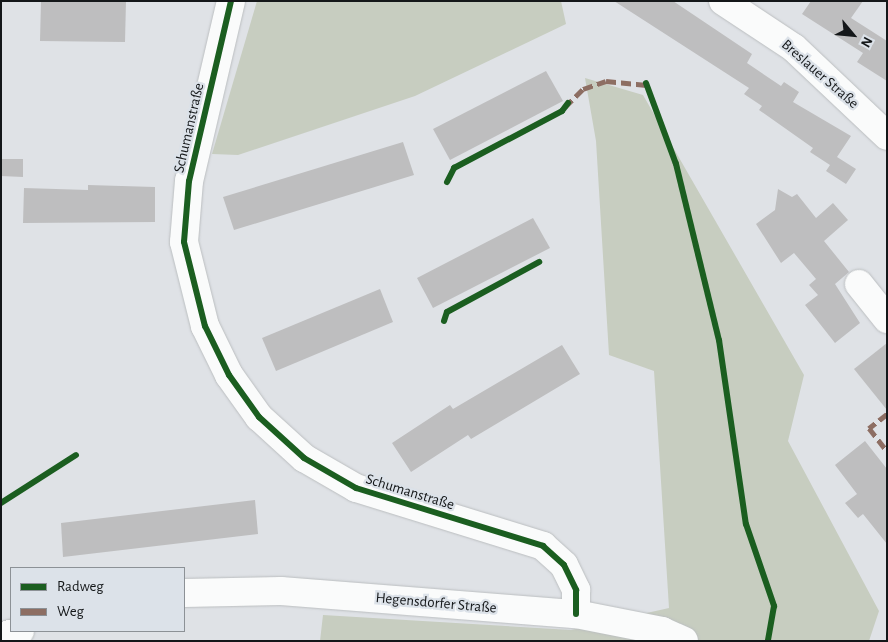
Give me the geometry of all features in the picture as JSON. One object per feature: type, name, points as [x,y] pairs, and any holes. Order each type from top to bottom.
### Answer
[{"type":"street","name":"Schumanstraße","points":[[231,1],[189,181],[184,242],[205,326],[229,376],[259,416],[304,458],[356,488],[543,546],[564,565],[576,590],[576,614]]},
{"type":"street","name":"Breslauer Straße","points":[[723,1],[794,48],[887,136]]},
{"type":"street","points":[[859,284],[887,319]]},
{"type":"street","name":"Hegensdorfer Straße","points":[[185,593],[281,591],[576,614],[662,631],[684,641]]},
{"type":"street","points":[[1,637],[17,632]]},
{"type":"shaded area","points":[[257,1],[561,1],[566,24],[415,96],[238,155],[212,154]]},
{"type":"shaded area","points":[[585,78],[643,95],[804,375],[788,441],[879,611],[869,641],[320,641],[323,615],[571,630],[669,608],[654,371],[609,355],[596,141]]},
{"type":"building","points":[[41,1],[126,1],[125,42],[40,41]]},
{"type":"building","points":[[614,1],[673,1],[752,54],[747,63],[781,86],[784,82],[799,92],[793,102],[851,136],[837,157],[856,169],[846,184],[826,171],[830,165],[810,152],[813,148],[759,110],[762,106],[744,94],[749,88]]},
{"type":"building","points":[[811,1],[863,1],[851,18],[887,41],[887,81],[857,62],[863,53],[802,14]]},
{"type":"building","points":[[546,71],[563,101],[450,160],[433,129]]},
{"type":"building","points":[[403,142],[414,175],[234,230],[223,197]]},
{"type":"building","points":[[1,159],[23,159],[23,177],[1,176]]},
{"type":"building","points":[[88,185],[155,187],[155,222],[23,223],[24,188],[88,190]]},
{"type":"building","points":[[778,189],[792,197],[797,194],[816,218],[833,203],[848,220],[824,241],[849,272],[835,284],[860,323],[835,343],[805,305],[818,295],[809,285],[816,279],[794,253],[781,263],[756,224],[775,210]]},
{"type":"building","points":[[533,218],[550,248],[433,308],[417,278]]},
{"type":"building","points":[[380,289],[393,322],[276,371],[262,338]]},
{"type":"building","points":[[887,343],[887,410],[854,369]]},
{"type":"building","points":[[562,345],[580,374],[471,439],[468,435],[411,472],[392,443],[450,405],[453,409]]},
{"type":"building","points":[[865,441],[887,469],[887,544],[863,514],[858,518],[845,503],[857,494],[835,465]]},
{"type":"building","points":[[255,500],[258,534],[63,557],[61,523]]},
{"type":"marked path","points":[[565,107],[583,89],[606,81],[647,85]]},
{"type":"marked path","points":[[887,414],[869,428],[887,451]]},
{"type":"cycle path","points":[[231,1],[189,181],[184,242],[205,326],[229,375],[259,417],[304,458],[356,488],[543,546],[564,565],[576,590],[576,614]]},
{"type":"cycle path","points":[[646,83],[676,164],[719,340],[746,524],[774,606],[768,641]]},
{"type":"cycle path","points":[[447,182],[454,168],[562,111],[568,103]]},
{"type":"cycle path","points":[[444,321],[447,312],[539,262]]},
{"type":"cycle path","points":[[1,503],[76,455]]}]
